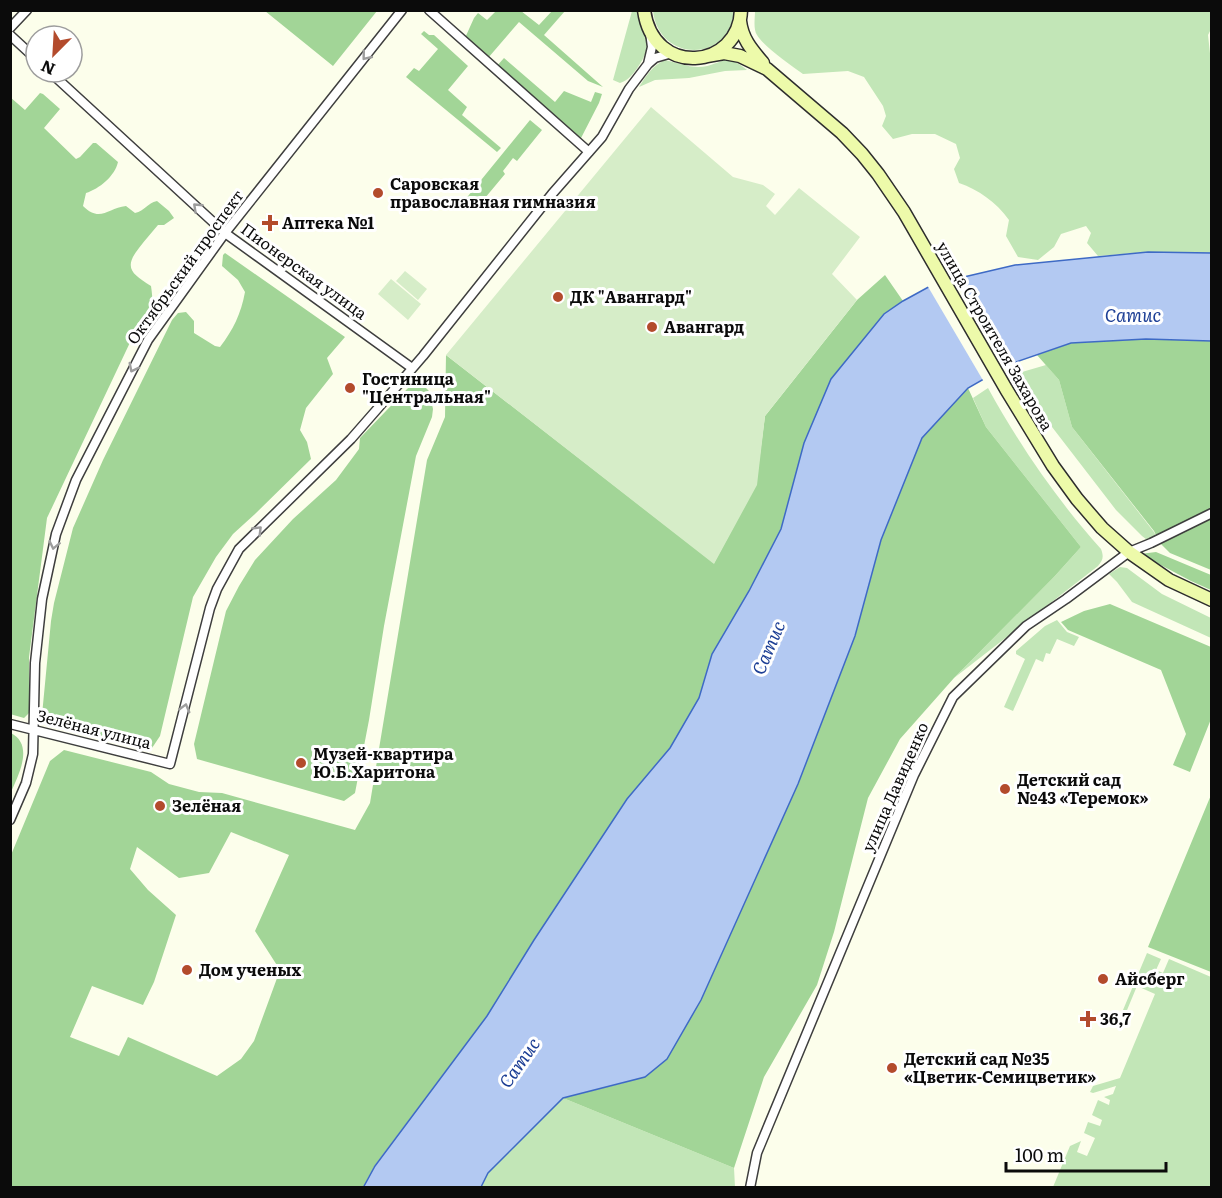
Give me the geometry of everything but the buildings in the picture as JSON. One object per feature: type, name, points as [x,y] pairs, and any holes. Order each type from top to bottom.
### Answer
[{"type":"street","points":[[10,28],[27,10]]},
{"type":"street","name":"Октябрьский проспект","points":[[10,820],[26,783],[33,754],[35,663],[42,599],[56,534],[76,480],[148,340],[225,233],[402,10]]},
{"type":"street","points":[[429,10],[589,152]]},
{"type":"street","points":[[644,10],[652,47],[648,64]]},
{"type":"street","points":[[707,56],[716,52],[730,40],[735,33],[741,13]]},
{"type":"street","name":"улица Строителя Захарова","points":[[741,13],[743,34],[749,47],[767,69],[842,133],[878,174],[904,212],[1053,466],[1077,499],[1102,528],[1129,552],[1169,580],[1212,600]]},
{"type":"street","points":[[649,32],[659,44],[672,53]]},
{"type":"street","points":[[10,35],[24,48]]},
{"type":"street","points":[[412,368],[552,194],[602,137],[629,89],[648,64],[655,58],[672,53]]},
{"type":"street","name":"улица Строителя Захарова","points":[[672,53],[686,58],[700,58],[724,53],[740,56],[767,69]]},
{"type":"street","name":"Пионерская улица","points":[[63,84],[225,233],[412,368]]},
{"type":"street","name":"Зелёная улица","points":[[10,724],[170,764],[216,589],[239,549],[351,438],[412,368]]},
{"type":"street","name":"улица Давиденко","points":[[750,1188],[757,1153],[914,775],[953,697],[1026,626],[1129,552],[1212,513]]},
{"type":"green space","points":[[265,11],[377,11],[333,66]]},
{"type":"green space","points":[[496,11],[521,11],[539,25],[552,11],[565,11],[544,35],[603,87],[588,81],[519,22],[488,58],[465,38],[478,13],[487,20]]},
{"type":"green space","points":[[632,11],[638,11],[647,39],[646,51],[638,67],[620,83],[613,80]]},
{"type":"green space","points":[[653,11],[734,11],[730,28],[720,40],[708,48],[694,50],[680,48],[668,40],[658,28]]},
{"type":"green space","points":[[755,11],[1211,11],[1211,29],[1208,35],[1212,72],[1211,253],[1148,252],[1098,256],[1087,243],[1091,233],[1086,226],[1061,234],[1054,247],[1038,260],[1018,257],[1006,236],[1009,220],[987,197],[959,183],[954,169],[960,158],[956,144],[935,134],[912,134],[893,139],[882,126],[886,116],[883,106],[864,77],[848,71],[803,74],[760,40],[755,30]]},
{"type":"green space","points":[[424,31],[429,35],[434,35],[468,66],[448,90],[467,107],[462,115],[501,148],[497,152],[406,77],[414,68],[419,71],[438,49],[421,34]]},
{"type":"green space","points":[[504,58],[555,102],[564,91],[591,102],[595,92],[602,94],[580,140],[496,67]]},
{"type":"green space","points":[[665,60],[698,67],[727,60],[747,70],[655,80],[639,87],[653,68]]},
{"type":"green space","points":[[40,93],[60,109],[44,128],[76,159],[93,143],[96,143],[118,162],[114,172],[106,181],[86,193],[83,206],[99,214],[126,206],[135,213],[157,201],[174,218],[164,225],[158,225],[131,261],[135,274],[151,286],[152,308],[134,334],[47,518],[29,657],[29,713],[24,718],[10,714],[10,97],[25,110]]},
{"type":"green space","name":"Авангард","points":[[651,107],[733,177],[763,185],[775,194],[766,206],[775,215],[799,188],[860,237],[832,274],[857,300],[765,416],[757,485],[714,564],[446,355]]},
{"type":"green space","points":[[530,120],[542,130],[517,161],[513,158],[503,171],[505,174],[475,210],[464,201]]},
{"type":"green space","points":[[225,253],[345,337],[327,358],[333,374],[306,408],[300,430],[307,442],[311,459],[233,534],[216,557],[193,597],[160,736],[152,748],[48,723],[42,715],[51,621],[73,528],[103,460],[172,320],[178,313],[186,312],[194,321],[194,333],[220,347],[233,328],[245,292],[238,280],[222,266]]},
{"type":"green space","points":[[405,271],[427,289],[418,300],[396,281]]},
{"type":"green space","points":[[885,275],[903,301],[884,314],[804,443],[781,529],[749,591],[712,654],[699,698],[670,748],[627,799],[487,1016],[375,1165],[363,1187],[11,1188],[11,855],[50,761],[64,750],[151,772],[169,784],[199,792],[222,793],[355,830],[370,803],[427,460],[445,417],[446,355],[714,563],[756,485],[765,416],[857,300]],"holes":[[[231,832],[289,855],[255,931],[280,970],[254,1041],[241,1059],[217,1076],[128,1037],[119,1056],[70,1037],[92,986],[143,1005],[154,982],[176,915],[148,890],[130,869],[137,847],[179,878],[209,873]]]},
{"type":"green space","points":[[391,279],[421,304],[408,320],[378,294]]},
{"type":"green space","points":[[1146,339],[1211,341],[1211,570],[1170,553],[1160,543],[1154,531],[1072,427],[1059,380],[1037,355],[1071,343]]},
{"type":"green space","points":[[1046,365],[1059,380],[1072,427],[1158,540],[1151,543],[1116,510],[1012,375]]},
{"type":"green space","points":[[417,382],[429,391],[433,409],[432,417],[416,456],[355,793],[344,801],[197,759],[194,744],[226,611],[239,586],[255,560],[293,519],[336,480],[359,449],[360,438],[409,387]]},
{"type":"green space","points":[[968,388],[986,427],[1081,547],[954,678],[900,739],[868,798],[834,932],[817,985],[764,1077],[734,1168],[563,1098],[623,1083],[667,1058],[701,1000],[798,784],[855,636],[881,540],[922,438]]},
{"type":"green space","points":[[988,388],[1040,472],[1101,549],[1102,558],[1098,566],[954,678],[1081,547],[986,427],[973,398]]},
{"type":"green space","points":[[1156,552],[1211,575],[1211,590],[1140,554]]},
{"type":"green space","points":[[1120,567],[1127,568],[1162,594],[1211,618],[1211,638],[1132,602],[1109,574]]},
{"type":"green space","points":[[1110,604],[1211,647],[1211,719],[1190,772],[1173,765],[1186,734],[1161,670],[1068,630],[1061,622],[1084,611]]},
{"type":"green space","points":[[1057,620],[1067,632],[1079,637],[1074,646],[1057,639],[1050,654],[1046,653],[1043,662],[1036,659],[1013,711],[1004,707],[1025,659],[1016,654],[1016,651],[1045,626]]},
{"type":"green space","points":[[11,733],[22,745],[23,760],[11,792]]},
{"type":"green space","points":[[1211,795],[1212,972],[1148,947]]},
{"type":"green space","points":[[1147,953],[1161,959],[1156,970],[1163,973],[1169,959],[1211,977],[1211,1187],[1053,1187],[1070,1146],[1081,1141],[1077,1152],[1087,1156],[1095,1138],[1084,1133],[1088,1122],[1100,1126],[1102,1120],[1092,1115],[1098,1100],[1109,1105],[1110,1100],[1104,1097],[1113,1094],[1116,1086],[1090,1092],[1093,1086],[1120,1078],[1155,994],[1137,986],[1125,1015],[1123,1010]]},
{"type":"green space","points":[[563,1098],[734,1168],[735,1187],[481,1188],[488,1173]]},
{"type":"water","name":"Сатис","points":[[1148,252],[1211,253],[1211,341],[1146,339],[1071,343],[1010,364],[968,388],[922,438],[881,540],[855,636],[798,784],[701,1000],[667,1059],[645,1077],[563,1098],[488,1173],[481,1187],[363,1188],[375,1166],[487,1016],[627,799],[670,748],[699,698],[712,654],[749,591],[781,529],[804,443],[831,379],[884,314],[934,284],[1015,265]]},
{"type":"pier","points":[[957,276],[1008,368],[984,382],[927,285],[933,281]]},
{"type":"place","name":"Саровская православная гимназия","points":[[378,193]]},
{"type":"place","name":"Аптека №1","points":[[270,223]]},
{"type":"place","name":"ДК \"Авангард\"","points":[[558,297]]},
{"type":"place","name":"Авангард","points":[[652,327]]},
{"type":"place","name":"Гостиница \"Центральная\"","points":[[350,388]]},
{"type":"place","name":"Музей-квартира Ю.Б.Харитона","points":[[301,763]]},
{"type":"place","name":"Детский сад №43 «Теремок»","points":[[1005,789]]},
{"type":"place","name":"Зелёная","points":[[160,806]]},
{"type":"place","name":"Дом ученых","points":[[187,970]]},
{"type":"place","name":"Айсберг","points":[[1103,979]]},
{"type":"place","name":"36,7","points":[[1088,1019]]},
{"type":"place","name":"Детский сад №35 «Цветик-Семицветик»","points":[[892,1068]]}]
